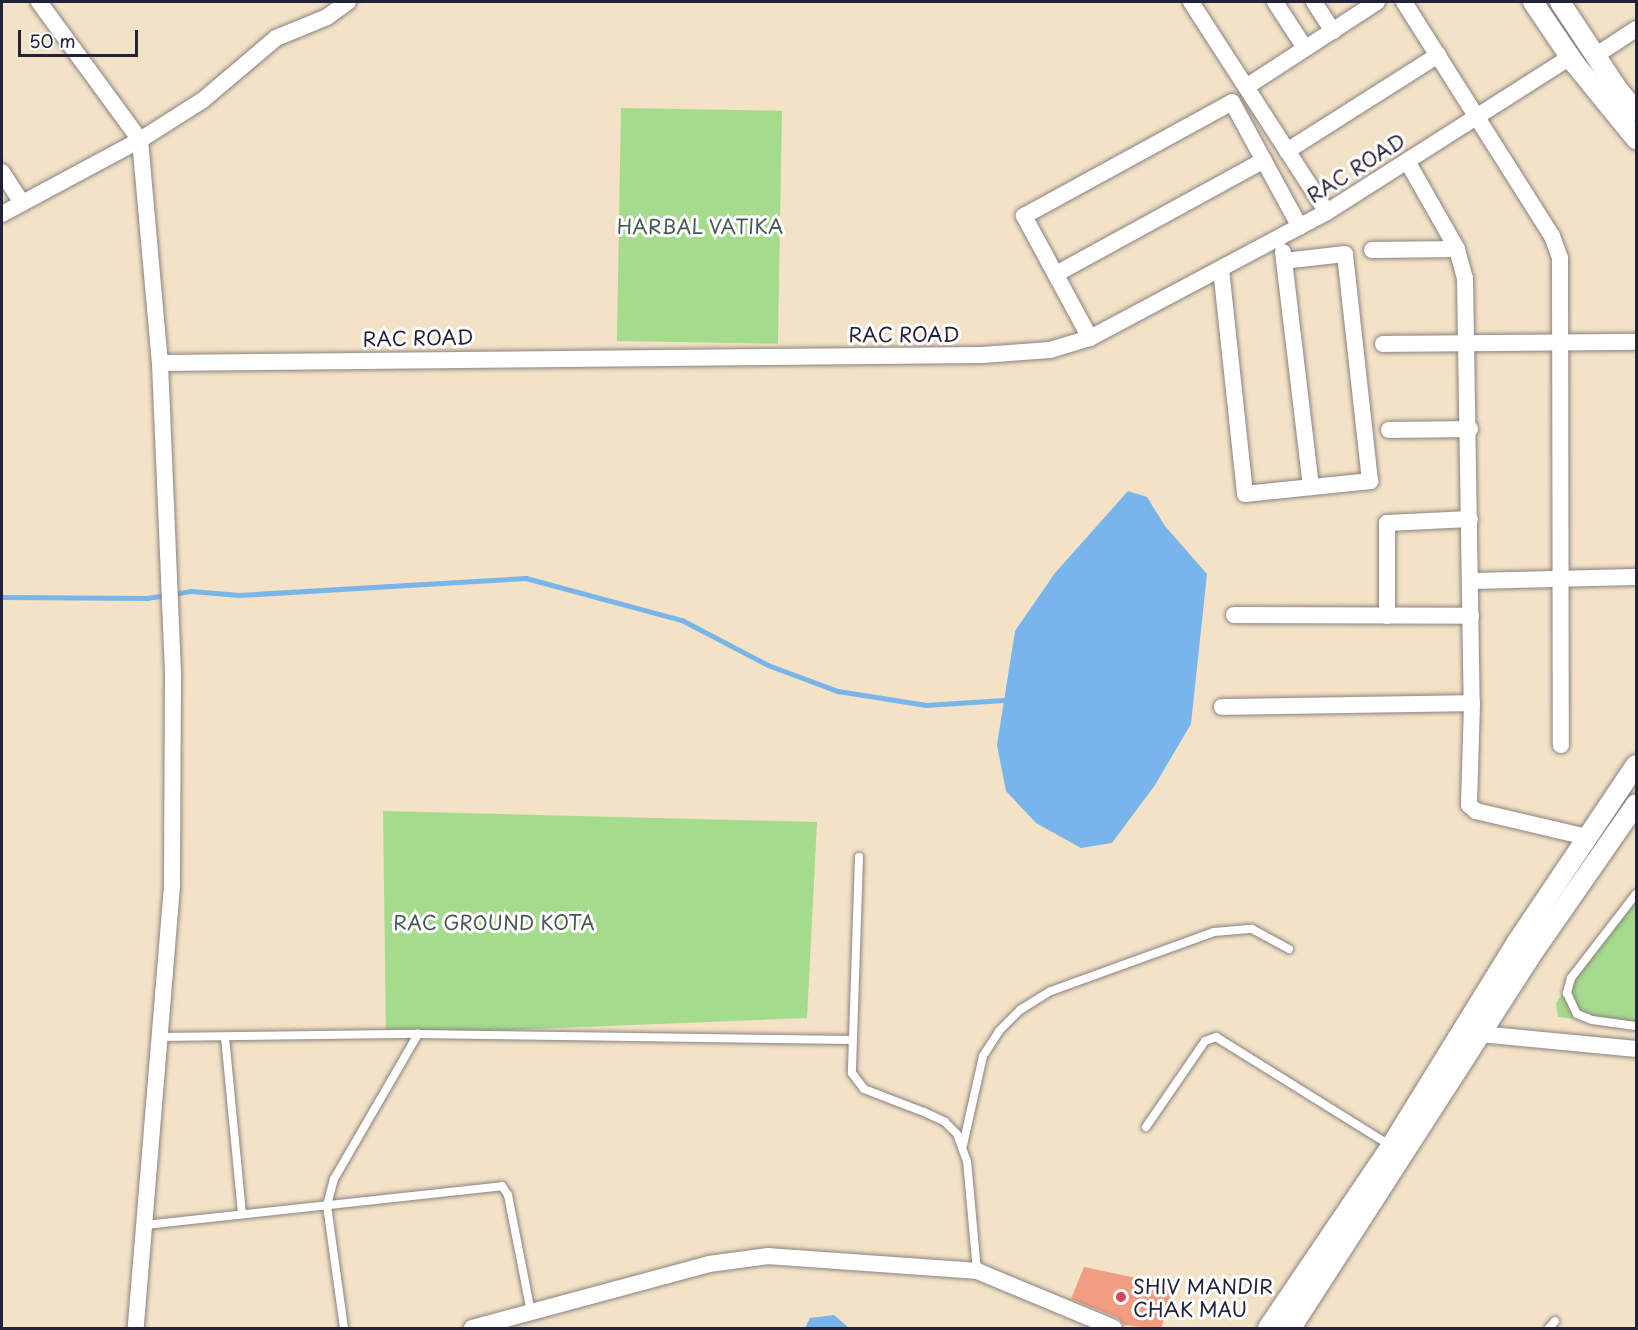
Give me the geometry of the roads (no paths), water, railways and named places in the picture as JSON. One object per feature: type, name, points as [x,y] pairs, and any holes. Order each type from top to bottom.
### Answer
[{"type":"street","points":[[39,2],[140,140],[160,363],[172,658],[172,886],[136,1329]]},
{"type":"street","points":[[2,214],[140,140],[202,100],[276,38],[327,16],[348,2]]},
{"type":"street","points":[[1191,2],[1328,212]]},
{"type":"street","points":[[1275,2],[1305,48]]},
{"type":"street","points":[[1314,2],[1333,31]]},
{"type":"street","points":[[1246,87],[1377,2]]},
{"type":"street","points":[[1404,2],[1552,236],[1560,258],[1562,745]]},
{"type":"street","points":[[1533,2],[1570,57],[1636,139]]},
{"type":"street","points":[[1560,2],[1595,56],[1636,111]]},
{"type":"street","points":[[1595,56],[1636,29]]},
{"type":"street","points":[[1287,151],[1438,55]]},
{"type":"street","name":"RAC ROAD","points":[[160,363],[982,355],[1050,350],[1090,338],[1328,212],[1570,57]]},
{"type":"street","points":[[1090,338],[1024,216],[1232,102],[1300,227]]},
{"type":"street","points":[[1056,274],[1264,160]]},
{"type":"street","points":[[1407,161],[1457,249],[1466,278],[1469,344],[1472,703],[1467,769],[1472,809],[1587,837]]},
{"type":"street","points":[[2,172],[22,203]]},
{"type":"street","points":[[1283,236],[1311,487]]},
{"type":"street","points":[[1372,250],[1457,249]]},
{"type":"street","points":[[1221,269],[1245,494],[1370,481],[1345,254],[1284,261]]},
{"type":"street","points":[[1383,345],[1636,342]]},
{"type":"street","points":[[1389,430],[1470,429]]},
{"type":"street","points":[[1387,616],[1386,523],[1470,519]]},
{"type":"street","points":[[1471,581],[1636,577]]},
{"type":"street","points":[[1234,615],[1471,615]]},
{"type":"street","points":[[1222,707],[1472,703]]},
{"type":"street","points":[[1268,1329],[1391,1146],[1516,942],[1636,765]]},
{"type":"street","points":[[1291,1329],[1480,1034],[1636,804]]},
{"type":"street","points":[[1480,1034],[1636,1049]]},
{"type":"street","points":[[472,1329],[710,1264],[768,1256],[977,1271],[1114,1329]]},
{"type":"lane","points":[[859,857],[852,1073],[864,1089],[945,1122],[962,1146],[968,1161],[977,1271]]},
{"type":"lane","points":[[1636,894],[1571,978],[1567,993],[1577,1014],[1592,1020],[1636,1026]]},
{"type":"lane","points":[[962,1146],[983,1056],[1013,1017],[1041,997],[1214,932],[1252,929],[1289,949]]},
{"type":"lane","points":[[160,1037],[418,1034],[852,1040]]},
{"type":"lane","points":[[344,1329],[327,1204],[334,1179],[418,1034]]},
{"type":"lane","points":[[225,1036],[242,1214]]},
{"type":"lane","points":[[1146,1127],[1205,1041],[1216,1037],[1391,1146]]},
{"type":"lane","points":[[145,1225],[502,1186],[508,1195],[531,1312]]},
{"type":"water","points":[[1128,491],[1147,497],[1165,526],[1207,574],[1191,724],[1155,785],[1112,843],[1081,848],[1036,823],[1006,791],[997,745],[1015,631],[1055,573]]},
{"type":"water","points":[[834,1315],[849,1328],[805,1328],[810,1318]]},
{"type":"waterway","points":[[2,597],[147,598],[191,591],[239,595],[526,578],[682,620],[768,665],[838,691],[926,705],[1004,700]]},
{"type":"place","name":"SHIV MANDIR CHAK MAU","points":[[1121,1297]]},
{"type":"park label","name":"HARBAL VATIKA","points":[[700,226]]},
{"type":"park label","name":"RAC GROUND KOTA","points":[[494,922]]}]
